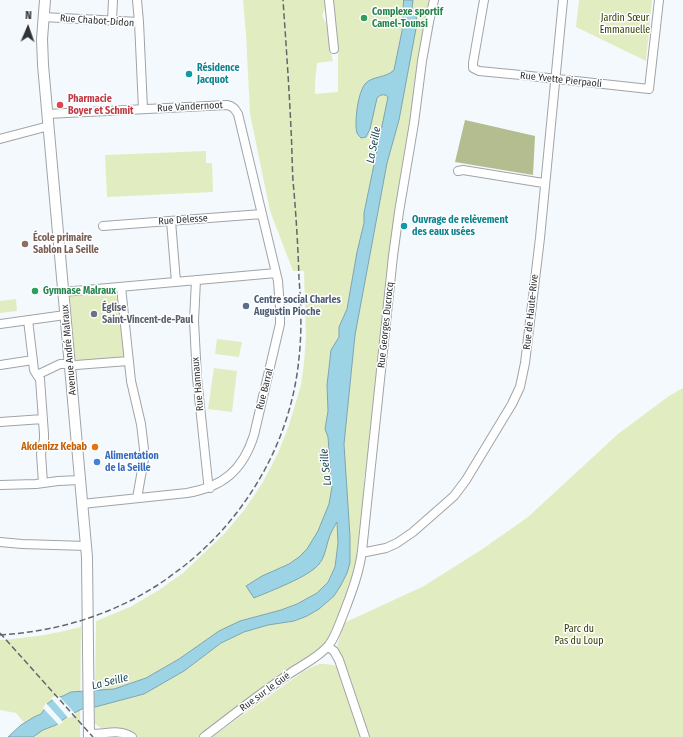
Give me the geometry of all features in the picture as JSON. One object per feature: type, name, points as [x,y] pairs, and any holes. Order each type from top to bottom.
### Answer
[{"type":"main road","name":"Avenue André Malraux","points":[[45,0],[42,49],[86,546],[89,736]]},
{"type":"street","points":[[112,21],[113,0]]},
{"type":"street","points":[[137,0],[138,22]]},
{"type":"street","points":[[329,0],[334,49]]},
{"type":"street","name":"Rue Georges Ducrocq","points":[[328,647],[334,636],[359,570],[393,256],[413,130],[421,67],[434,0]]},
{"type":"street","name":"Rue Yvette Pierpaoli","points":[[484,0],[473,63],[474,68],[479,71],[649,89],[659,0]]},
{"type":"street","name":"Rue de Haute-Rive","points":[[362,551],[366,552],[386,548],[396,543],[413,532],[449,501],[462,486],[516,396],[525,363],[540,238],[544,183],[563,0]]},
{"type":"street","name":"Rue Chabot-Didon","points":[[43,17],[138,22],[143,109]]},
{"type":"street","name":"Rue Vandernoot","points":[[47,114],[231,106],[238,114],[276,273]]},
{"type":"street","points":[[3,138],[49,126]]},
{"type":"street","points":[[458,171],[463,170],[544,183]]},
{"type":"street","name":"Rue Delesse","points":[[103,226],[262,214]]},
{"type":"street","points":[[172,221],[176,282]]},
{"type":"street","points":[[64,292],[276,273]]},
{"type":"street","name":"Rue Barral","points":[[82,504],[187,493],[202,490],[210,488],[230,476],[238,467],[250,448],[254,435],[280,324],[278,281],[276,273]]},
{"type":"street","name":"Rue Hannaux","points":[[196,280],[194,321],[197,378],[208,482],[210,488]]},
{"type":"street","points":[[121,287],[130,381],[141,424],[144,449],[144,459],[137,498]]},
{"type":"street","points":[[0,324],[66,315]]},
{"type":"street","points":[[28,320],[34,370],[40,378],[44,440],[41,454],[44,483]]},
{"type":"street","points":[[0,365],[33,360]]},
{"type":"street","points":[[37,375],[60,364],[76,365],[128,360]]},
{"type":"street","points":[[0,422],[43,419]]},
{"type":"street","points":[[0,485],[80,480]]},
{"type":"street","points":[[0,542],[36,545],[86,546]]},
{"type":"street","points":[[328,647],[334,652],[339,660],[365,737]]},
{"type":"street","name":"Rue sur le Gué","points":[[204,737],[328,647]]},
{"type":"street","points":[[89,736],[122,732],[132,737]]},
{"type":"green space","points":[[243,0],[324,0],[325,8],[322,16],[326,23],[334,48],[332,0],[404,0],[399,50],[364,213],[364,223],[357,252],[347,309],[339,327],[339,337],[331,350],[327,385],[328,411],[325,429],[328,437],[331,478],[337,521],[338,543],[335,567],[327,582],[317,593],[297,604],[240,621],[203,642],[179,659],[146,678],[114,689],[95,691],[96,621],[130,607],[159,590],[183,573],[225,533],[245,509],[263,482],[278,453],[289,425],[301,385],[306,337],[304,271],[293,271],[270,211],[250,114]],"holes":[[[330,48],[334,48],[338,54],[338,92],[315,94],[317,63],[333,61]]]},
{"type":"green space","points":[[413,0],[430,0],[389,262],[367,468],[364,477],[365,485],[361,537],[351,590],[328,642],[319,652],[199,737],[136,737],[134,735],[112,729],[101,728],[94,723],[95,707],[144,694],[184,671],[221,643],[244,632],[268,625],[294,621],[319,609],[334,596],[350,563],[350,537],[344,444],[355,335],[387,163],[399,120],[416,16],[412,8]]},
{"type":"green space","name":"Jardin Sœur Emmanuelle","points":[[579,0],[652,0],[646,61],[576,27]]},
{"type":"green space","points":[[465,120],[535,136],[533,175],[455,162]]},
{"type":"green space","points":[[206,151],[206,163],[212,163],[213,192],[107,197],[105,155]]},
{"type":"green space","points":[[121,287],[128,361],[74,365],[63,292]]},
{"type":"green space","points":[[16,299],[17,311],[0,313],[0,301]]},
{"type":"green space","points":[[217,339],[242,342],[239,357],[215,354]]},
{"type":"green space","points":[[214,368],[237,371],[232,412],[208,409]]},
{"type":"green space","name":"Parc du Pas du Loup","points":[[683,388],[683,737],[368,737],[348,683],[337,646],[344,623],[424,586],[481,550],[528,517],[618,434],[669,396]]},
{"type":"green space","points":[[81,627],[80,737],[36,737],[16,713],[0,710],[0,640],[61,632]]},
{"type":"green space","points":[[320,664],[338,667],[361,737],[212,737],[304,671]]},
{"type":"water","points":[[404,0],[413,0],[412,8],[416,16],[417,23],[399,120],[387,163],[355,335],[344,444],[350,537],[350,563],[341,585],[334,596],[319,609],[307,616],[294,621],[268,625],[244,632],[221,643],[184,671],[144,694],[95,707],[86,707],[33,737],[8,737],[21,725],[41,714],[47,704],[55,698],[71,692],[114,689],[146,678],[179,659],[219,631],[240,621],[297,604],[317,593],[328,582],[335,567],[338,543],[337,522],[330,536],[323,558],[314,569],[307,574],[254,598],[246,586],[262,576],[289,564],[299,557],[307,549],[318,531],[329,504],[332,487],[328,437],[325,429],[328,411],[327,385],[331,350],[339,337],[339,327],[347,309],[357,252],[364,223],[364,213],[388,97],[382,95],[377,98],[370,129],[366,137],[361,138],[357,133],[357,107],[361,92],[366,83],[372,79],[391,73],[394,70],[402,31]]},
{"type":"pier","points":[[58,695],[76,715],[68,718],[51,698]]},
{"type":"pier","points":[[46,703],[63,722],[59,725],[43,708]]},
{"type":"railway","points":[[0,635],[47,629],[93,617],[136,598],[156,586],[200,552],[223,529],[243,505],[260,478],[274,450],[286,420],[294,390],[299,358],[301,328],[283,0]]},
{"type":"railway","points":[[0,633],[93,737]]},
{"type":"place","name":"Complexe sportif Camel-Tounsi","points":[[364,18]]},
{"type":"place","name":"Résidence Jacquot","points":[[189,74]]},
{"type":"place","name":"Pharmacie Boyer et Schmit","points":[[60,105]]},
{"type":"place","name":"Ouvrage de relèvement des eaux usées","points":[[404,226]]},
{"type":"place","name":"École primaire Sablon La Seille","points":[[25,244]]},
{"type":"place","name":"Gymnase Malraux","points":[[35,291]]},
{"type":"place","name":"Centre social Charles Augustin Pioche","points":[[246,306]]},
{"type":"place","name":"Église Saint-Vincent-de-Paul","points":[[94,314]]},
{"type":"place","name":"Akdenizz Kebab","points":[[95,447]]},
{"type":"place","name":"Alimentation de la Seille","points":[[97,462]]},
{"type":"water label","name":"La Seille","points":[[374,145]]},
{"type":"water label","name":"La Seille","points":[[326,467]]},
{"type":"water label","name":"La Seille","points":[[110,682]]}]
